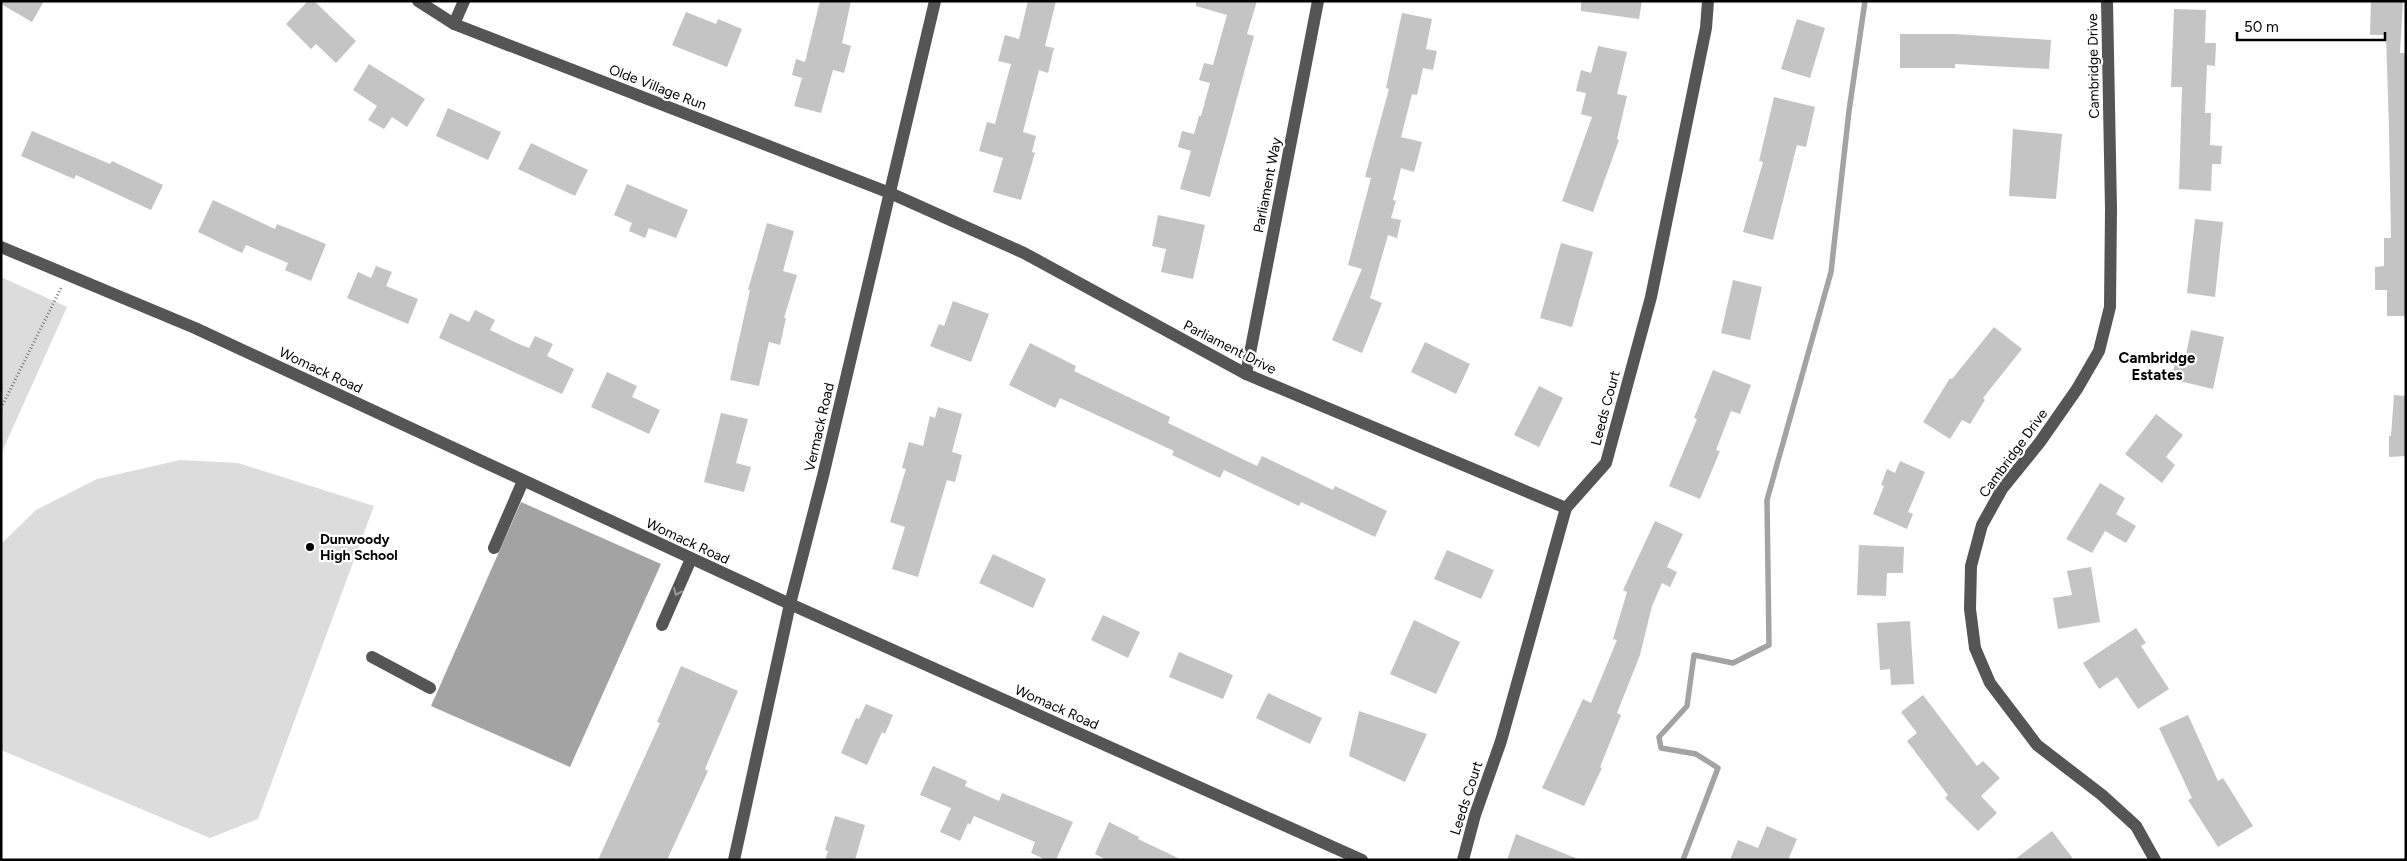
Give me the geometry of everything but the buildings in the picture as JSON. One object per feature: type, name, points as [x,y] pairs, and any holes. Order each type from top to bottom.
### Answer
[{"type":"street","name":"Olde Village Run","points":[[418,1],[454,24],[890,193]]},
{"type":"street","points":[[454,24],[464,1]]},
{"type":"street","name":"Vermack Road","points":[[734,860],[790,604],[823,476],[935,1]]},
{"type":"street","name":"Parliament Way","points":[[1246,374],[1318,1]]},
{"type":"street","name":"Leeds Court","points":[[1463,860],[1474,815],[1501,741],[1566,508],[1606,463],[1651,297],[1706,28],[1708,1]]},
{"type":"street","name":"Cambridge Drive","points":[[2107,1],[2110,307],[2099,351],[2077,390],[2040,442],[2002,489],[1982,525],[1971,566],[1970,609],[1975,648],[1990,683],[2037,745],[2102,795],[2136,826],[2155,860]]},
{"type":"street","name":"Parliament Drive","points":[[890,193],[1024,253],[1246,374],[1566,508]]},
{"type":"street","name":"Womack Road","points":[[1,247],[195,328],[691,559],[1362,860]]},
{"type":"street","points":[[494,548],[523,481]]},
{"type":"street","points":[[662,625],[691,559]]},
{"type":"street","points":[[372,658],[430,688]]},
{"type":"path","points":[[1,408],[68,274]]},
{"type":"shaded area","points":[[1,277],[67,307],[1,454]]},
{"type":"shaded area","points":[[180,460],[238,463],[374,506],[258,819],[210,838],[1,750],[1,544],[36,510],[97,479]]},
{"type":"shaded area","points":[[521,502],[661,564],[570,767],[431,706]]},
{"type":"waterway","points":[[1683,860],[1718,768],[1696,754],[1661,748],[1659,737],[1687,706],[1694,655],[1733,663],[1769,645],[1767,500],[1831,272],[1849,111],[1865,1]]},
{"type":"place","name":"Dunwoody High School","points":[[310,547]]},
{"type":"district","name":"Cambridge Estates","points":[[2157,366]]}]
